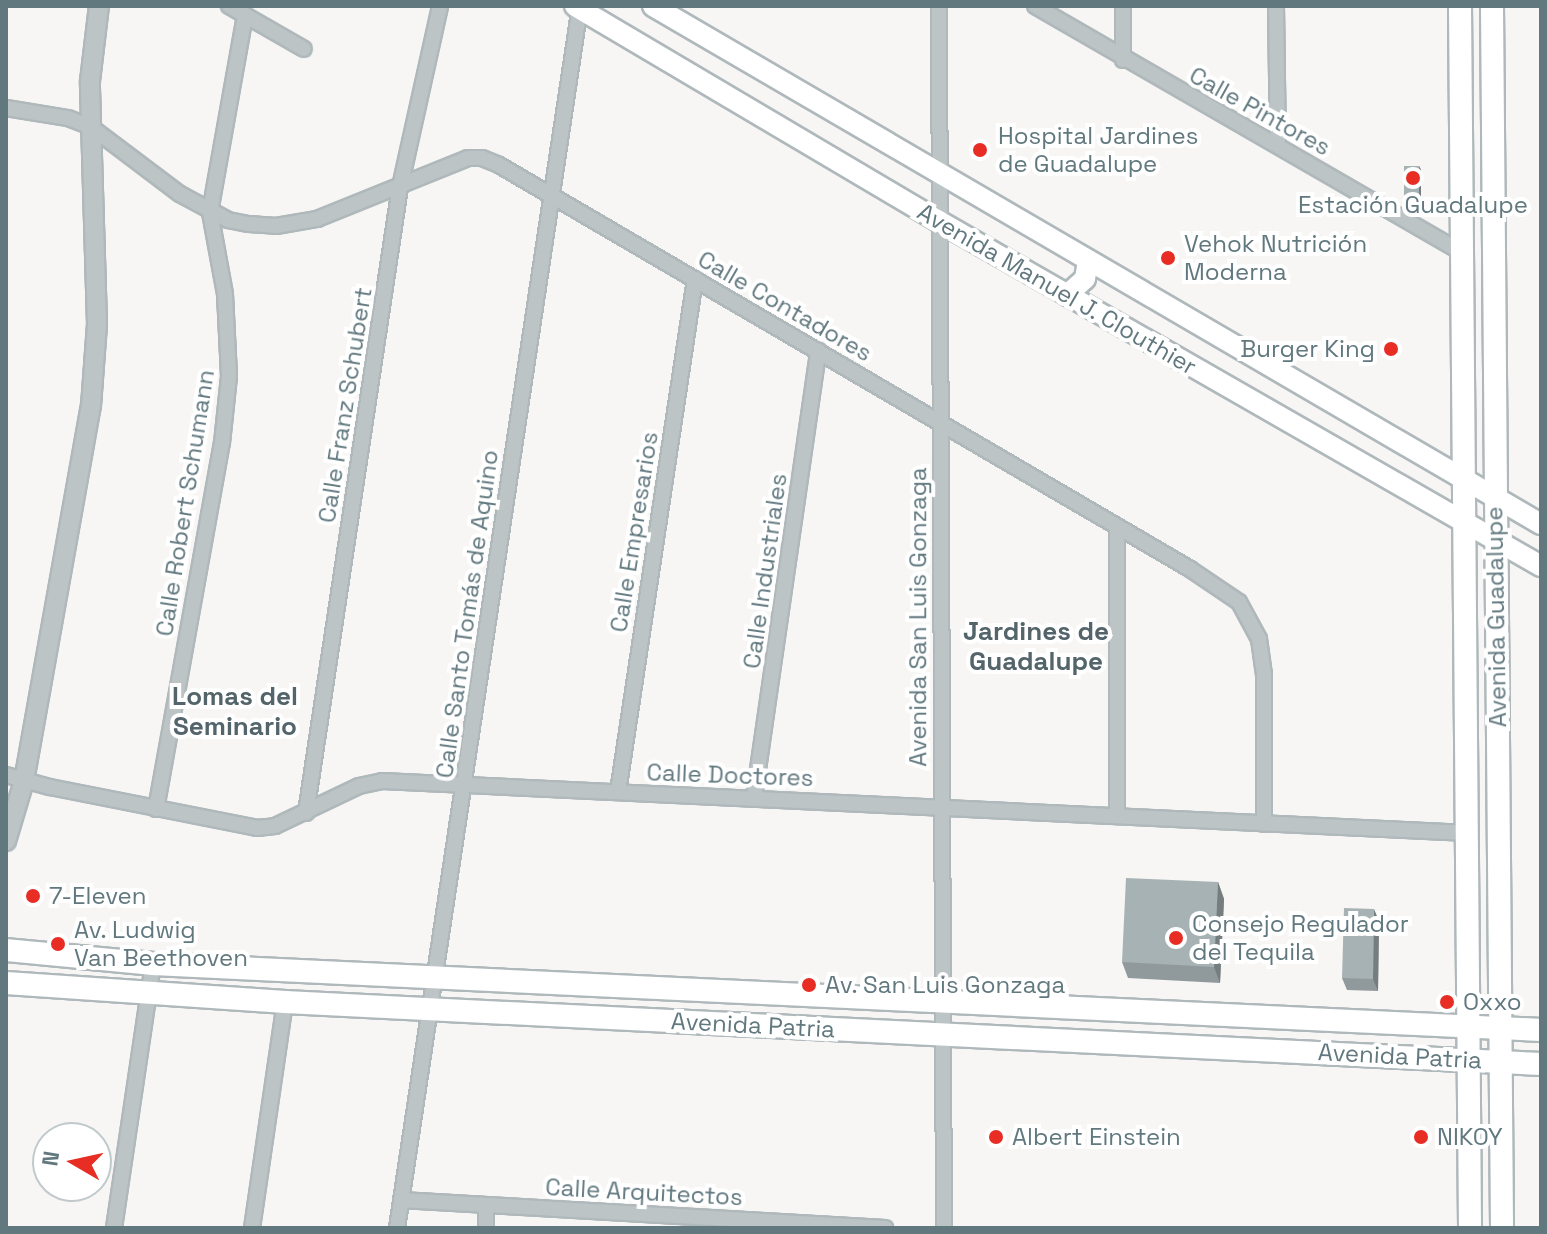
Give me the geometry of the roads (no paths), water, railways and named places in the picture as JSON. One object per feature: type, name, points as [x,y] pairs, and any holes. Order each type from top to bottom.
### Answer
[{"type":"main road","name":"Avenida Manuel J. Clouthier","points":[[653,6],[1541,524]]},
{"type":"main road","name":"Avenida Guadalupe","points":[[1460,6],[1465,254],[1470,1228]]},
{"type":"main road","name":"Avenida Guadalupe","points":[[1492,6],[1502,1228]]},
{"type":"main road","name":"Avenida Manuel J. Clouthier","points":[[578,7],[937,220],[1541,566]]},
{"type":"main road","points":[[1067,295],[1085,279],[1088,261]]},
{"type":"main road","name":"Avenida Patria","points":[[6,950],[153,964],[1541,1030]]},
{"type":"main road","name":"Avenida Patria","points":[[6,983],[149,995],[1541,1064]]},
{"type":"street","points":[[6,841],[15,778],[91,406],[97,324],[91,64],[99,6]]},
{"type":"street","points":[[229,6],[304,49]]},
{"type":"street","name":"Calle Franz Schubert","points":[[306,813],[400,187],[440,6]]},
{"type":"street","name":"Avenida San Luis Gonzaga","points":[[939,6],[937,220],[944,1228]]},
{"type":"street","name":"Calle Pintores","points":[[1035,6],[1123,60],[1278,145],[1465,254]]},
{"type":"street","points":[[1123,6],[1123,60]]},
{"type":"street","points":[[1276,6],[1278,145]]},
{"type":"street","name":"Calle Santo Tomás de Aquino","points":[[397,1228],[578,7]]},
{"type":"street","name":"Calle Robert Schumann","points":[[156,809],[222,443],[229,376],[225,294],[210,212],[245,15]]},
{"type":"street","points":[[6,108],[68,118],[91,127]]},
{"type":"street","name":"Calle Contadores","points":[[91,127],[180,194],[210,212],[249,224],[298,223],[348,209],[455,162],[482,158],[695,279],[1223,591],[1239,602],[1251,619],[1259,639],[1264,674],[1264,824]]},
{"type":"street","name":"Calle Empresarios","points":[[618,792],[695,279]]},
{"type":"street","name":"Calle Industriales","points":[[754,797],[818,351]]},
{"type":"street","points":[[1117,529],[1117,816]]},
{"type":"street","name":"Calle Doctores","points":[[15,778],[257,828],[275,826],[359,786],[382,781],[1468,833]]},
{"type":"street","points":[[114,1228],[153,964]]},
{"type":"street","points":[[252,1228],[285,1002]]},
{"type":"street","name":"Calle Arquitectos","points":[[401,1200],[486,1205],[620,1221],[885,1228]]},
{"type":"street","points":[[486,1205],[486,1228]]},
{"type":"place","name":"Hospital Jardines de Guadalupe","points":[[980,150]]},
{"type":"place","name":"Estación Guadalupe","points":[[1413,178]]},
{"type":"place","name":"Vehok Nutrición Moderna","points":[[1168,258]]},
{"type":"place","name":"Burger King","points":[[1391,349]]},
{"type":"place","name":"7-Eleven","points":[[33,896]]},
{"type":"place","name":"Consejo Regulador del Tequila","points":[[1176,938]]},
{"type":"place","name":"Av. Ludwig Van Beethoven","points":[[58,944]]},
{"type":"place","name":"Av. San Luis Gonzaga","points":[[809,985]]},
{"type":"place","name":"Oxxo","points":[[1447,1002]]},
{"type":"place","name":"Albert Einstein","points":[[996,1137]]},
{"type":"place","name":"NIKOY","points":[[1421,1137]]},
{"type":"district","name":"Jardines de Guadalupe","points":[[1036,647]]},
{"type":"district","name":"Lomas del Seminario","points":[[235,712]]}]
